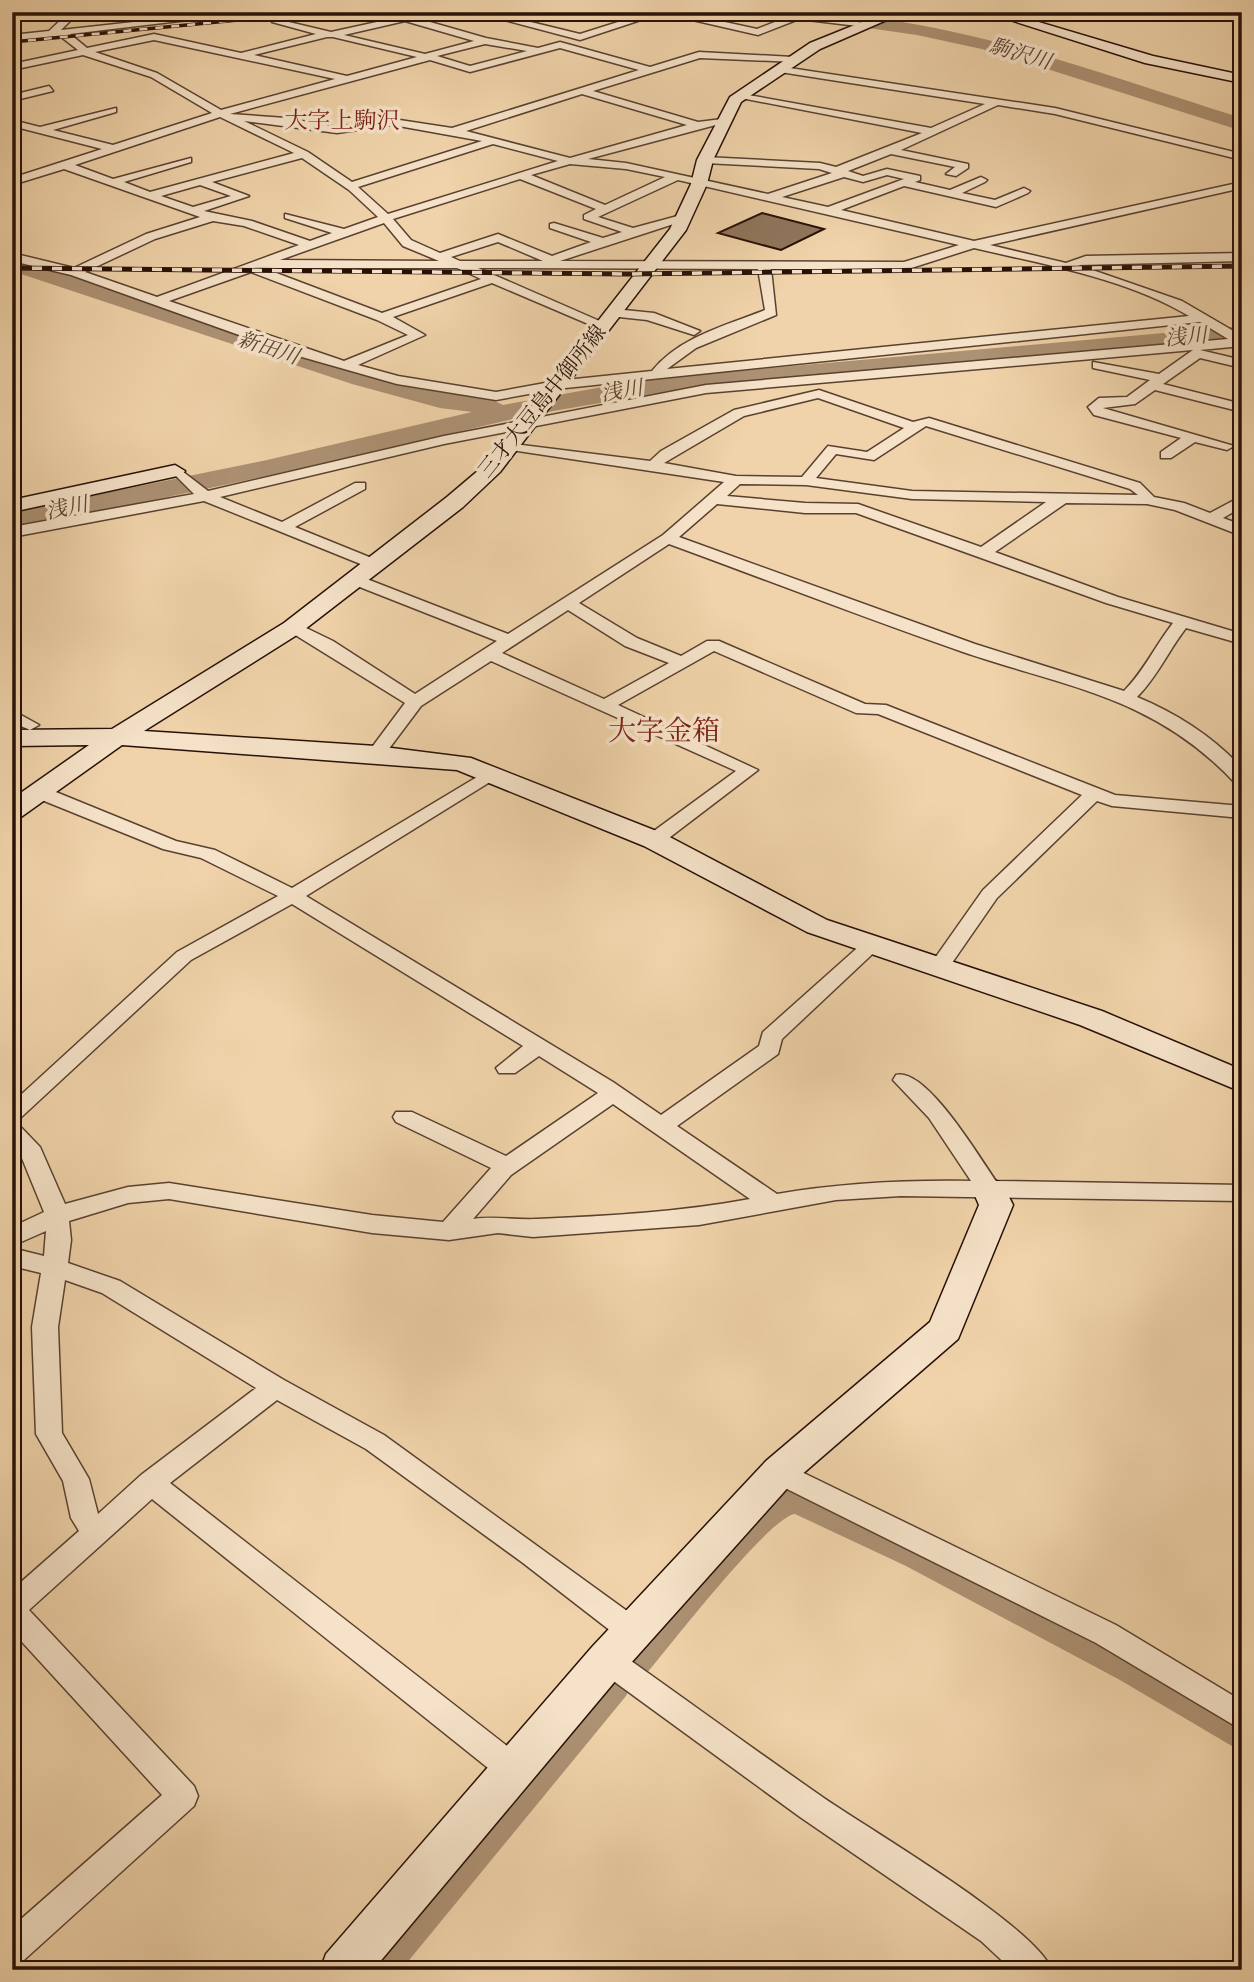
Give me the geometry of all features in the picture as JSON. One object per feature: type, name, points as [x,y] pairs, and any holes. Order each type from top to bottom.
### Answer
[{"type":"main road","name":"三才大豆島中御所線","points":[[12,811],[117,737],[292,628],[336,597],[353,579],[454,502],[493,468],[651,266],[685,217],[722,122],[741,95],[815,46],[899,12]]},
{"type":"main road","points":[[991,12],[1150,61],[1242,79]]},
{"type":"main road","points":[[12,506],[179,473]]},
{"type":"main road","points":[[26,733],[376,754],[463,763],[654,840],[817,926],[1091,1018],[1242,1082]]},
{"type":"main road","points":[[343,1970],[621,1646],[779,1472],[944,1330],[996,1205],[990,1191]]},
{"type":"street","points":[[42,12],[74,13]]},
{"type":"street","points":[[12,38],[253,12]]},
{"type":"street","points":[[384,12],[485,41],[502,42],[539,51]]},
{"type":"street","points":[[241,56],[429,12]]},
{"type":"street","points":[[478,12],[580,37]]},
{"type":"street","points":[[589,12],[631,22]]},
{"type":"street","points":[[275,20],[470,69],[560,45],[658,12]]},
{"type":"street","points":[[665,12],[758,32],[798,16],[869,23]]},
{"type":"street","points":[[51,34],[74,13]]},
{"type":"street","points":[[63,33],[87,53],[154,75],[304,154],[350,186],[386,218],[407,243],[492,279],[610,319],[649,316],[694,331]]},
{"type":"street","points":[[16,64],[87,53],[154,37],[297,66],[347,80]]},
{"type":"street","points":[[12,182],[114,148],[485,41]]},
{"type":"street","points":[[560,45],[649,69]]},
{"type":"street","points":[[453,131],[586,92],[649,69],[713,53],[1118,125],[1242,157]]},
{"type":"street","points":[[12,99],[49,89]]},
{"type":"street","points":[[586,92],[698,125]]},
{"type":"street","points":[[741,95],[930,131]]},
{"type":"street","points":[[769,198],[893,151],[930,131],[996,102]]},
{"type":"street","points":[[12,134],[112,110]]},
{"type":"street","points":[[226,115],[337,130],[393,122],[453,131],[570,161],[626,166],[700,181],[1091,272],[1166,300],[1205,319],[1241,342]]},
{"type":"street","points":[[157,301],[386,218],[520,175],[698,125],[722,122]]},
{"type":"street","points":[[12,123],[114,148]]},
{"type":"street","points":[[350,186],[495,141]]},
{"type":"street","points":[[893,151],[964,166],[952,174]]},
{"type":"street","points":[[151,195],[304,154]]},
{"type":"street","points":[[113,182],[187,160]]},
{"type":"street","points":[[705,160],[820,166],[863,179],[887,172],[916,178],[826,212]]},
{"type":"street","points":[[64,164],[211,217]]},
{"type":"street","points":[[172,165],[243,197],[193,210]]},
{"type":"street","points":[[12,167],[35,174]]},
{"type":"street","points":[[520,175],[605,209]]},
{"type":"street","points":[[633,232],[588,218],[677,176]]},
{"type":"street","points":[[951,194],[981,180]]},
{"type":"street","points":[[903,183],[996,204],[1024,191]]},
{"type":"street","points":[[254,265],[905,265],[929,255],[971,245],[1242,185]]},
{"type":"street","points":[[289,216],[343,233]]},
{"type":"street","points":[[75,272],[139,243],[211,217],[226,217],[309,245]]},
{"type":"street","points":[[439,257],[498,238],[547,263],[633,232],[685,217]]},
{"type":"street","points":[[554,226],[605,243]]},
{"type":"street","points":[[12,257],[75,272],[345,365],[397,380],[496,396],[656,375],[1205,319]]},
{"type":"street","points":[[1063,266],[1086,260],[1242,257]]},
{"type":"street","points":[[254,265],[382,317],[419,335],[345,365]]},
{"type":"street","points":[[656,375],[661,367],[677,355],[728,329],[772,312],[764,266]]},
{"type":"street","points":[[382,317],[492,279]]},
{"type":"street","points":[[12,532],[622,403],[706,389],[1241,342]]},
{"type":"street","points":[[1227,446],[1099,412],[1095,407],[1104,401],[1130,401],[1198,353],[1242,364]]},
{"type":"street","points":[[1098,365],[1242,408]]},
{"type":"street","points":[[654,465],[666,454],[739,413],[819,394],[912,426]]},
{"type":"street","points":[[806,481],[818,462],[833,449],[869,457],[912,426],[924,421],[1135,486],[1145,493],[1147,500]]},
{"type":"street","points":[[1166,455],[1192,437]]},
{"type":"street","points":[[511,446],[654,465],[736,480],[806,481],[912,495],[1147,500],[1179,506],[1242,531]]},
{"type":"street","points":[[179,473],[204,493],[373,564]]},
{"type":"street","points":[[376,754],[415,702],[668,538],[736,480]]},
{"type":"street","points":[[283,527],[346,499],[360,486]]},
{"type":"street","points":[[983,553],[1064,497]]},
{"type":"street","points":[[714,499],[805,508],[858,509],[1112,600],[1242,639]]},
{"type":"street","points":[[1212,518],[1242,500]]},
{"type":"street","points":[[668,538],[1007,662],[1127,698],[1168,716],[1198,734],[1224,757],[1242,779]]},
{"type":"street","points":[[353,579],[508,640]]},
{"type":"street","points":[[567,602],[631,642],[680,662]]},
{"type":"street","points":[[1127,698],[1150,674],[1161,649],[1183,621]]},
{"type":"street","points":[[292,628],[327,645],[415,702]]},
{"type":"street","points":[[607,704],[713,645],[862,709],[880,709],[1094,793],[1141,806],[1242,812]]},
{"type":"street","points":[[490,654],[607,704],[749,770],[654,840]]},
{"type":"street","points":[[12,715],[26,733]]},
{"type":"street","points":[[12,1116],[165,970],[184,956],[293,896],[492,773]]},
{"type":"street","points":[[39,792],[170,845],[208,854],[293,896],[613,1093],[774,1204]]},
{"type":"street","points":[[937,968],[990,894],[1094,793]]},
{"type":"street","points":[[661,1126],[770,1049],[771,1037],[872,945]]},
{"type":"street","points":[[508,1068],[538,1046]]},
{"type":"street","points":[[904,1080],[937,1113],[990,1191]]},
{"type":"street","points":[[449,1231],[507,1166],[613,1093]]},
{"type":"street","points":[[404,1116],[507,1166]]},
{"type":"street","points":[[12,1129],[29,1147],[57,1214],[59,1240],[46,1327],[49,1434],[76,1479],[85,1518],[95,1531]]},
{"type":"street","points":[[12,1237],[57,1214],[97,1201],[169,1191],[372,1224],[449,1231],[498,1224],[533,1228],[699,1217],[836,1192],[901,1188],[1242,1193]]},
{"type":"street","points":[[12,1258],[56,1268],[111,1287],[275,1387],[375,1442],[533,1555],[621,1646],[811,1807],[992,1930],[1036,1970]]},
{"type":"street","points":[[12,1949],[183,1796],[12,1609],[151,1483],[275,1387]]},
{"type":"street","points":[[779,1472],[1106,1634],[1242,1717]]},
{"type":"street","points":[[151,1483],[514,1770]]},
{"type":"building","points":[[762,213],[824,229],[781,250],[718,233]]},
{"type":"waterway","name":"駒沢川","points":[[792,12],[917,30],[995,46],[1242,125]]},
{"type":"waterway","name":"新田川","points":[[12,264],[361,379],[440,400],[491,407]]},
{"type":"waterway","name":"浅川","points":[[12,521],[267,468],[530,407],[647,387],[1242,333]]},
{"type":"waterway","points":[[635,1662],[753,1525],[782,1502],[798,1501],[918,1556],[1132,1669],[1242,1736]]},
{"type":"waterway","points":[[376,1970],[614,1685]]},
{"type":"railway","points":[[12,42],[320,12]]},
{"type":"railway","points":[[12,268],[627,274],[1242,266]]},
{"type":"district","name":"大字上駒沢","points":[[342,121]]},
{"type":"district","name":"大字金箱","points":[[664,732]]}]
